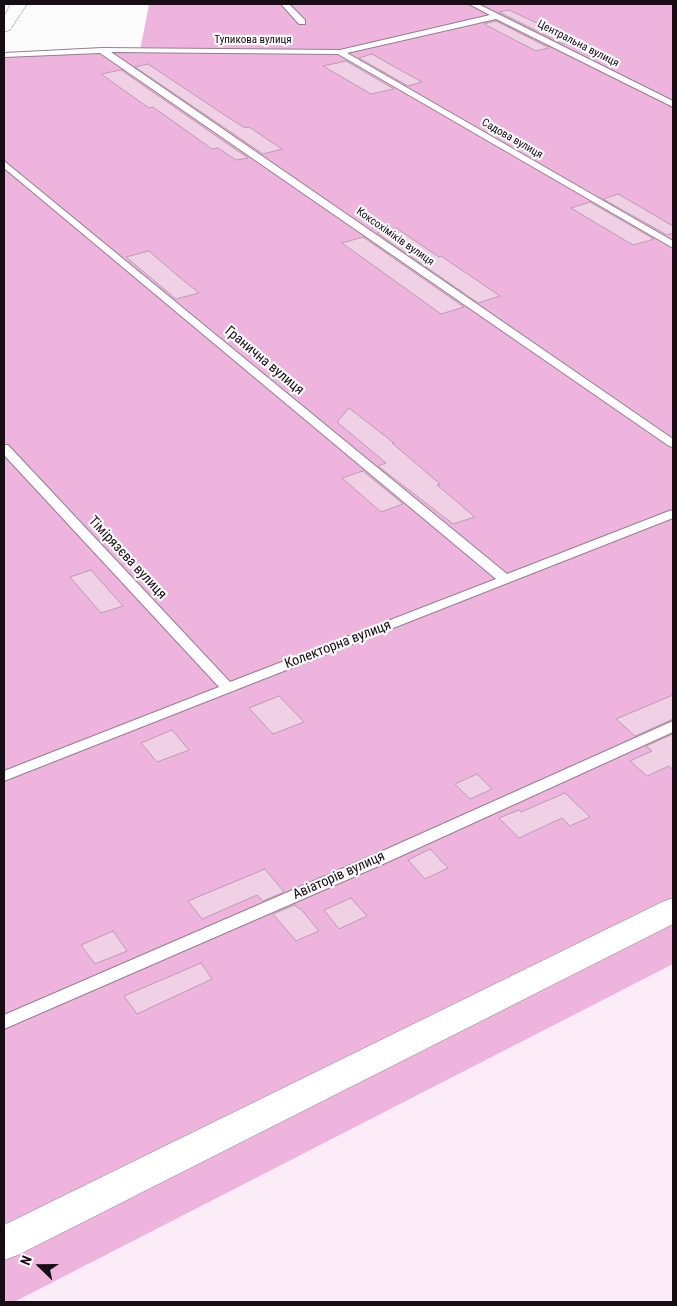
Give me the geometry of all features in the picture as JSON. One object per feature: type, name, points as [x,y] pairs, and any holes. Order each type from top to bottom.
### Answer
[{"type":"street","points":[[4,27],[19,4]]},
{"type":"street","points":[[4,1243],[673,910]]},
{"type":"lane","points":[[285,4],[302,22]]},
{"type":"lane","name":"Центральна вулиця","points":[[473,4],[673,104]]},
{"type":"lane","name":"Тупикова вулиця","points":[[4,54],[102,50],[340,52],[498,16]]},
{"type":"lane","name":"Коксохіміків вулиця","points":[[102,50],[673,444]]},
{"type":"lane","name":"Садова вулиця","points":[[340,52],[673,245]]},
{"type":"lane","name":"Гранична вулиця","points":[[4,164],[506,580]]},
{"type":"lane","name":"Тімірязєва вулиця","points":[[4,448],[228,688]]},
{"type":"lane","name":"Колекторна вулиця","points":[[4,776],[673,514]]},
{"type":"lane","name":"Авіаторів вулиця","points":[[4,1022],[366,865],[673,726]]},
{"type":"shaded area","points":[[149,4],[673,4],[673,964],[14,1302],[4,1302],[4,55],[140,51]]},
{"type":"shaded area","points":[[673,964],[673,1302],[14,1302]]},
{"type":"building","points":[[509,10],[577,41],[563,44],[499,12]]},
{"type":"building","points":[[496,21],[549,48],[536,51],[484,24]]},
{"type":"building","points":[[372,54],[422,82],[408,86],[359,58]]},
{"type":"building","points":[[346,61],[394,89],[371,94],[323,66]]},
{"type":"building","points":[[148,64],[226,116],[245,128],[249,127],[282,149],[263,154],[135,67]]},
{"type":"building","points":[[121,70],[248,158],[236,160],[218,148],[212,149],[153,107],[149,108],[101,74]]},
{"type":"building","points":[[618,194],[673,226],[673,233],[667,235],[603,199]]},
{"type":"building","points":[[590,202],[654,239],[633,245],[571,208]]},
{"type":"building","points":[[396,228],[500,296],[478,303],[377,233]]},
{"type":"building","points":[[363,237],[464,307],[441,314],[342,243]]},
{"type":"building","points":[[149,251],[199,293],[176,299],[126,257]]},
{"type":"building","points":[[349,408],[394,443],[392,443],[440,484],[437,485],[475,517],[453,524],[378,466],[386,463],[337,422]]},
{"type":"building","points":[[363,471],[403,504],[381,512],[342,478]]},
{"type":"building","points":[[91,570],[123,606],[101,613],[70,577]]},
{"type":"building","points":[[673,695],[673,719],[635,736],[616,719]]},
{"type":"building","points":[[279,696],[304,722],[273,734],[249,708]]},
{"type":"building","points":[[172,730],[189,750],[157,762],[141,743]]},
{"type":"building","points":[[673,734],[673,770],[669,766],[647,776],[630,761],[652,751],[646,746]]},
{"type":"building","points":[[477,774],[492,789],[470,799],[455,784]]},
{"type":"building","points":[[565,793],[590,817],[570,826],[562,818],[519,838],[499,818],[519,810],[521,812]]},
{"type":"building","points":[[430,849],[448,868],[425,879],[408,860]]},
{"type":"building","points":[[265,869],[284,892],[263,901],[257,895],[202,919],[188,901]]},
{"type":"building","points":[[351,898],[367,916],[339,929],[324,910]]},
{"type":"building","points":[[295,905],[300,908],[319,931],[296,941],[273,914]]},
{"type":"building","points":[[113,931],[127,951],[95,964],[81,945]]},
{"type":"building","points":[[201,963],[212,979],[137,1014],[124,996]]}]
